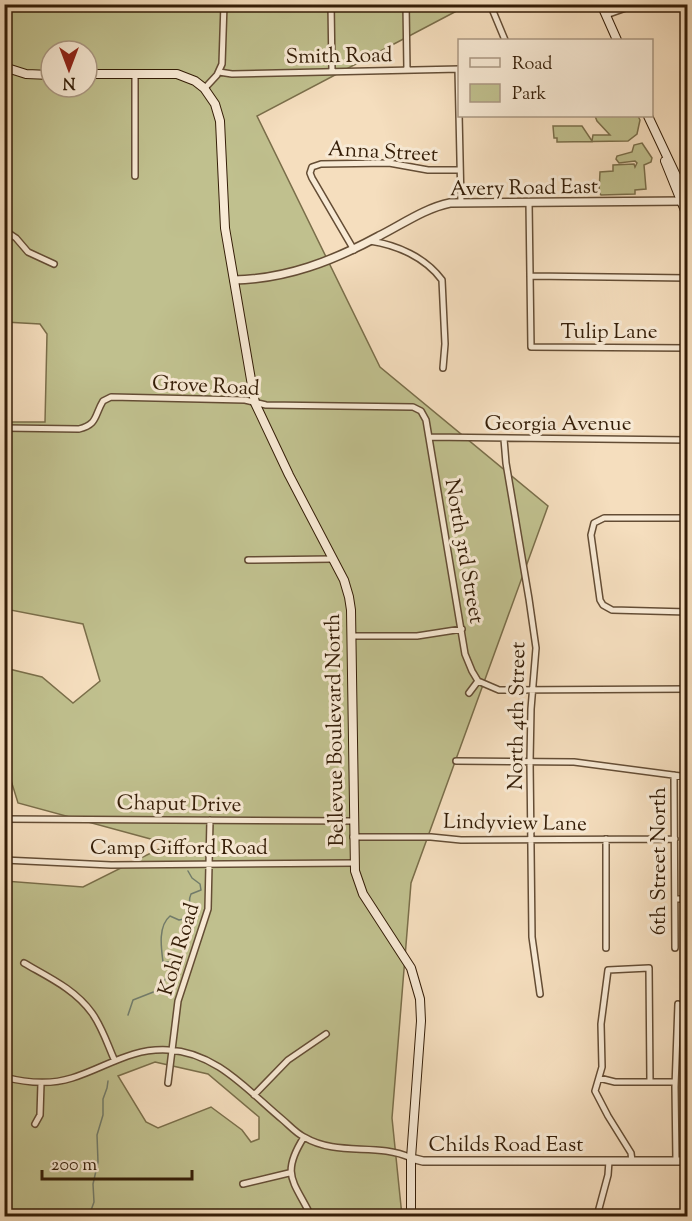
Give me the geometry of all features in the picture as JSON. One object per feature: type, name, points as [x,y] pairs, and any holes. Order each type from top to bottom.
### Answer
[{"type":"main road","points":[[601,4],[617,39]]},
{"type":"main road","points":[[4,67],[27,74],[39,74]]},
{"type":"main road","points":[[99,74],[177,74],[195,81],[204,89]]},
{"type":"main road","name":"Bellevue Boulevard North","points":[[204,89],[215,104],[220,121],[225,228],[255,403],[344,580],[349,597],[352,636],[354,863],[363,894],[411,968],[418,988],[421,1021],[411,1158],[411,1216]]},
{"type":"main road","points":[[648,117],[685,201],[687,218]]},
{"type":"street","points":[[204,89],[219,72],[223,57],[224,4]]},
{"type":"street","points":[[331,4],[332,71]]},
{"type":"street","points":[[406,4],[407,70]]},
{"type":"street","points":[[490,4],[505,39]]},
{"type":"street","points":[[606,15],[637,4]]},
{"type":"street","name":"Smith Road","points":[[219,72],[232,74],[458,69]]},
{"type":"street","points":[[135,73],[135,176]]},
{"type":"street","points":[[459,117],[461,203]]},
{"type":"street","name":"Anna Street","points":[[354,250],[310,173],[312,167],[321,164],[389,163],[428,170],[460,170]]},
{"type":"street","name":"Avery Road East","points":[[234,280],[279,276],[323,263],[354,250],[435,207],[461,203],[685,201]]},
{"type":"street","points":[[529,202],[530,276],[687,278]]},
{"type":"street","points":[[4,230],[16,238],[28,252],[54,264]]},
{"type":"street","points":[[370,241],[389,244],[407,252],[438,274],[442,280],[445,344],[443,368]]},
{"type":"street","name":"Tulip Lane","points":[[530,276],[531,347],[687,348]]},
{"type":"street","name":"Grove Road","points":[[4,428],[78,429],[86,427],[96,419],[103,401],[111,397],[245,400],[266,405],[413,407],[421,411]]},
{"type":"street","name":"North 3rd Street","points":[[421,411],[426,420],[469,664],[478,681]]},
{"type":"street","name":"Georgia Avenue","points":[[429,437],[687,440]]},
{"type":"street","name":"North 4th Street","points":[[504,439],[536,648],[530,762],[532,937],[540,994]]},
{"type":"street","points":[[687,518],[614,517],[597,520],[591,535],[600,600],[603,605],[612,610],[687,612]]},
{"type":"street","points":[[248,560],[332,559]]},
{"type":"street","points":[[352,636],[417,636],[462,629]]},
{"type":"street","points":[[469,693],[478,681],[500,690],[687,689]]},
{"type":"street","points":[[456,761],[574,762],[687,777]]},
{"type":"street","name":"6th Street North","points":[[675,775],[675,948]]},
{"type":"street","points":[[178,812],[178,819]]},
{"type":"street","name":"Chaput Drive","points":[[4,819],[353,821]]},
{"type":"street","name":"Kohl Road","points":[[168,1083],[178,1001],[208,909],[210,820]]},
{"type":"street","name":"Lindyview Lane","points":[[353,837],[675,839]]},
{"type":"street","points":[[606,839],[606,948]]},
{"type":"street","name":"Camp Gifford Road","points":[[4,860],[210,865],[354,863]]},
{"type":"street","points":[[675,898],[687,898]]},
{"type":"street","points":[[24,963],[64,987],[85,1005],[99,1024],[114,1059]]},
{"type":"street","points":[[632,1161],[631,1153],[595,1091],[602,1067],[601,1024],[608,970],[649,968],[650,1081]]},
{"type":"street","points":[[676,1161],[675,1082],[678,1004]]},
{"type":"street","points":[[254,1095],[288,1060],[326,1035]]},
{"type":"street","name":"Childs Road East","points":[[4,1077],[41,1083],[73,1078],[114,1059],[143,1051],[171,1050],[198,1056],[221,1066],[303,1137],[330,1147],[390,1151],[423,1161],[687,1161]]},
{"type":"street","points":[[599,1078],[615,1082],[675,1082]]},
{"type":"street","points":[[35,1124],[40,1115],[41,1083]]},
{"type":"street","points":[[303,1137],[292,1158],[289,1173],[311,1216]]},
{"type":"street","points":[[597,1216],[608,1175],[609,1161]]},
{"type":"street","points":[[243,1184],[289,1173]]},
{"type":"green space","points":[[4,5],[468,5],[257,116],[380,367],[548,506],[411,883],[392,1118],[402,1216],[5,1216],[5,881],[83,887],[169,844],[18,803],[5,761],[5,668],[42,677],[73,703],[100,681],[83,624],[5,609],[5,422],[45,422],[47,334],[40,324],[5,322]],"holes":[[[155,1062],[208,1074],[259,1117],[259,1139],[251,1142],[242,1130],[211,1107],[158,1128],[146,1122],[118,1076]]]},
{"type":"green space","points":[[595,117],[638,117],[640,120],[637,134],[628,141],[557,142],[557,138],[554,138],[553,126],[582,126],[592,141],[593,135],[610,135]]},
{"type":"green space","points":[[642,143],[652,158],[651,162],[644,165],[646,189],[635,190],[635,194],[601,195],[599,192],[600,172],[613,171],[613,165],[634,164],[635,167],[637,163],[635,161],[619,163],[616,159],[617,156],[632,152],[634,145]]},
{"type":"waterway","points":[[128,1015],[133,1000],[161,989],[163,982],[173,970],[172,962],[163,962],[162,931],[170,916],[179,920],[189,918],[191,894],[201,890],[200,884],[192,878],[188,871]]},
{"type":"waterway","points":[[89,1216],[94,1202],[93,1184],[98,1162],[97,1135],[103,1115],[103,1099],[108,1081]]}]
